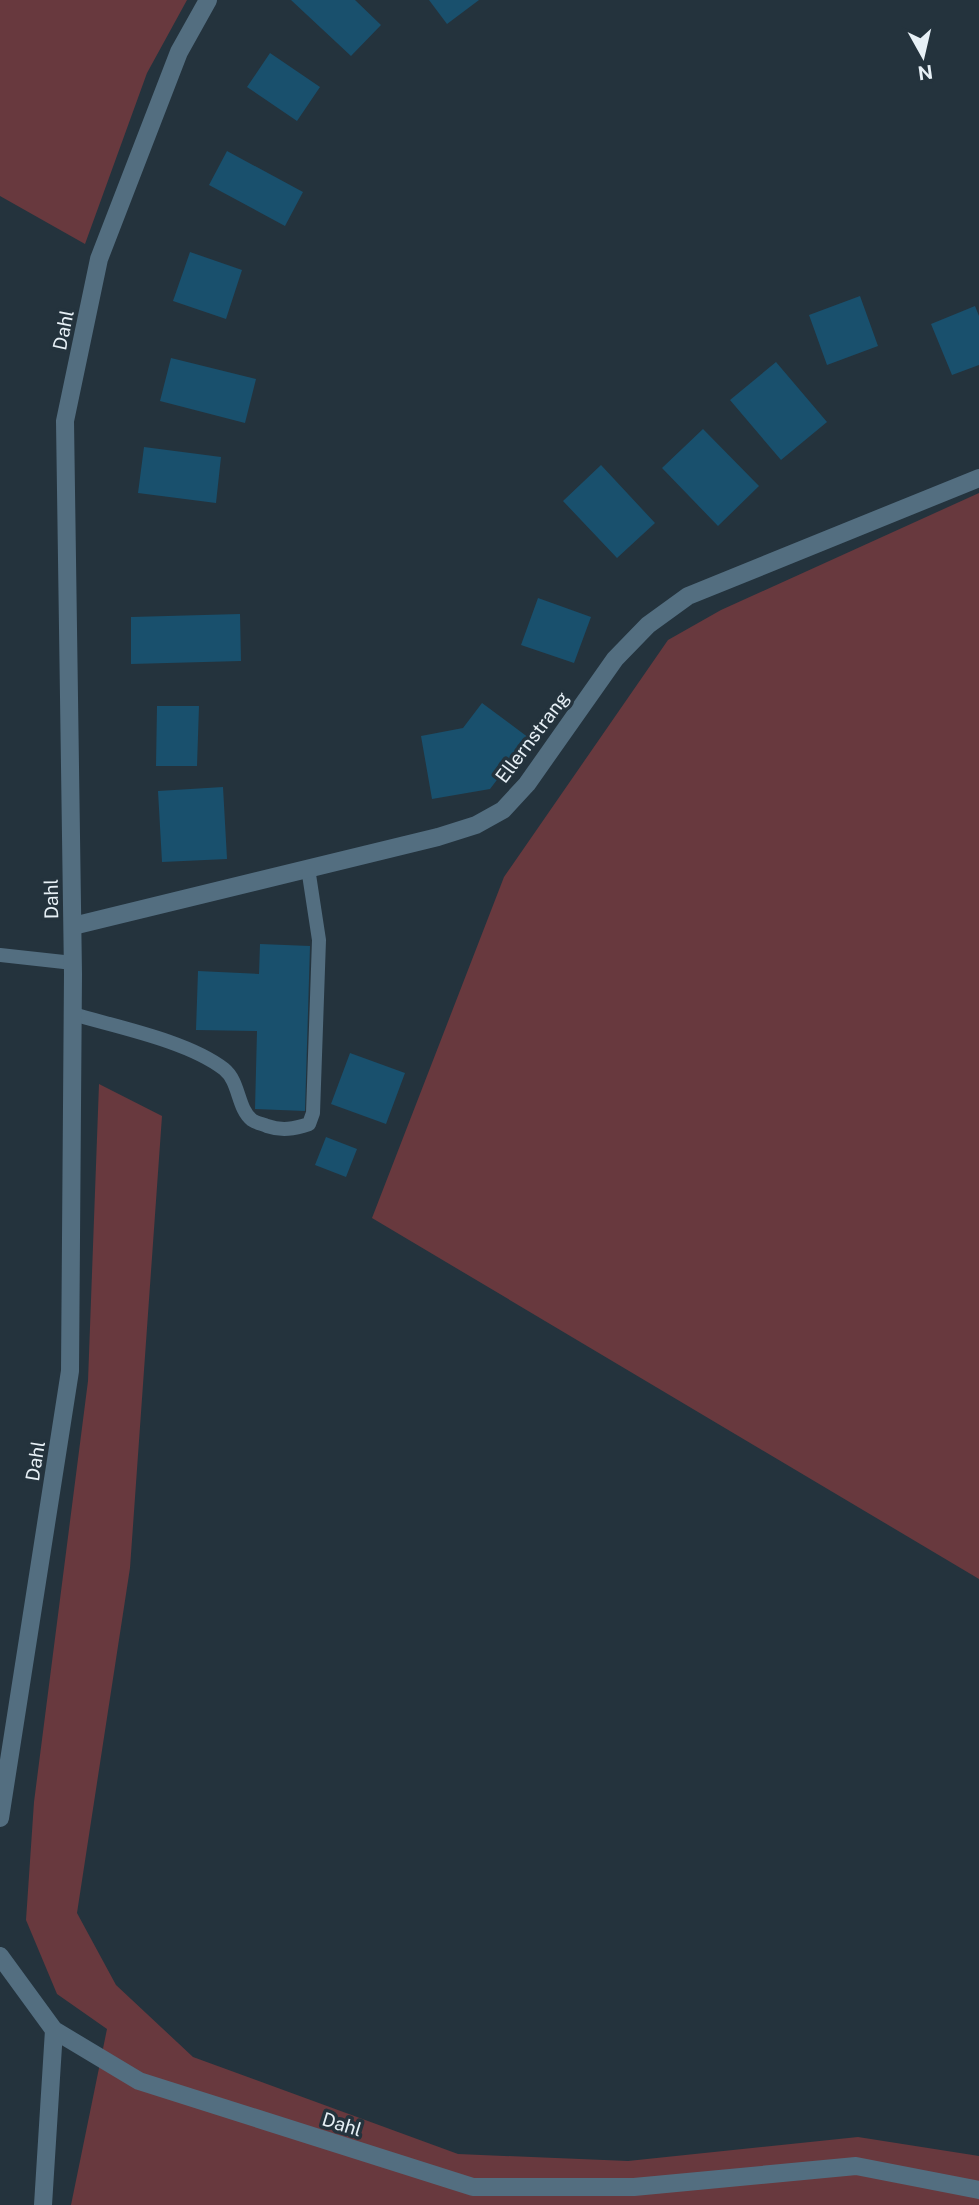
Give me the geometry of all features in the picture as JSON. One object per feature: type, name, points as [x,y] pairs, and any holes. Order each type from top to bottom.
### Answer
[{"type":"street","name":"Dahl","points":[[0,1818],[70,1371],[73,962],[65,421],[99,259],[179,52],[208,0]]},
{"type":"street","name":"Ellernstrang","points":[[72,926],[438,837],[476,825],[503,810],[527,784],[615,659],[648,625],[688,596],[979,478]]},
{"type":"street","name":"Dahl","points":[[0,1956],[54,2030],[139,2081],[474,2187],[634,2187],[856,2166],[979,2190]]},
{"type":"street","points":[[43,2205],[54,2030]]},
{"type":"lane","points":[[73,1014],[163,1040],[226,1070],[252,1120],[293,1130],[309,1124],[314,1101],[319,940],[308,869]]},
{"type":"lane","points":[[0,955],[73,962]]},
{"type":"shaded area","points":[[0,0],[187,0],[147,73],[85,244],[0,196]]},
{"type":"shaded area","points":[[979,493],[979,1579],[372,1218],[504,877],[668,640],[721,610]]},
{"type":"shaded area","points":[[99,1084],[162,1116],[130,1568],[77,1913],[116,1985],[193,2057],[458,2154],[628,2161],[858,2137],[979,2156],[979,2205],[71,2205],[107,2029],[57,1994],[26,1920],[34,1802],[88,1381]]},
{"type":"building","points":[[291,0],[355,0],[381,25],[351,56]]},
{"type":"building","points":[[429,0],[479,0],[447,24]]},
{"type":"building","points":[[270,53],[320,87],[297,121],[247,87]]},
{"type":"building","points":[[227,151],[303,192],[285,226],[209,185]]},
{"type":"building","points":[[190,252],[242,270],[226,319],[173,301]]},
{"type":"building","points":[[860,296],[878,346],[827,365],[809,315]]},
{"type":"building","points":[[975,306],[979,316],[979,365],[952,375],[931,324]]},
{"type":"building","points":[[171,358],[256,379],[245,423],[160,401]]},
{"type":"building","points":[[776,362],[827,422],[781,460],[730,400]]},
{"type":"building","points":[[703,429],[759,486],[718,526],[662,468]]},
{"type":"building","points":[[144,447],[221,457],[216,503],[138,493]]},
{"type":"building","points":[[601,465],[655,523],[617,558],[563,501]]},
{"type":"building","points":[[538,598],[591,617],[574,663],[521,645]]},
{"type":"building","points":[[240,614],[241,661],[131,664],[131,617]]},
{"type":"building","points":[[482,703],[529,738],[490,789],[432,799],[421,736],[463,728]]},
{"type":"building","points":[[157,706],[199,706],[197,766],[156,766]]},
{"type":"building","points":[[223,787],[227,859],[162,862],[158,791]]},
{"type":"building","points":[[260,944],[310,946],[305,1111],[255,1109],[257,1031],[196,1030],[198,971],[259,974]]},
{"type":"building","points":[[350,1053],[405,1073],[386,1124],[331,1104]]},
{"type":"building","points":[[326,1137],[357,1149],[346,1177],[315,1165]]}]
